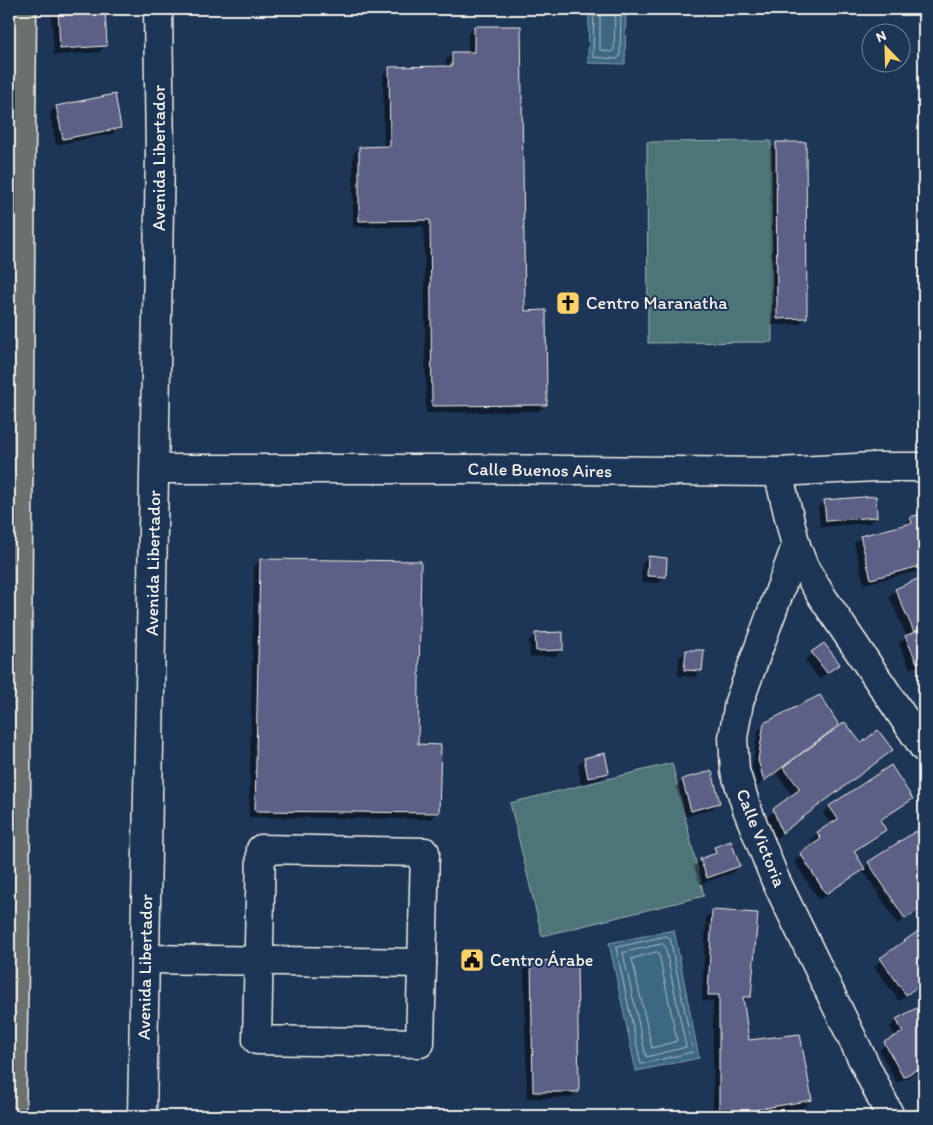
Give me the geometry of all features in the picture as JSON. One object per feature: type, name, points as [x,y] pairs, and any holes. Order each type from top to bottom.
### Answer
[{"type":"main road","points":[[11,1116],[15,907],[22,9]]},
{"type":"street","name":"Avenida Libertador","points":[[142,1116],[160,156],[158,9]]},
{"type":"street","name":"Calle Buenos Aires","points":[[155,469],[476,469],[778,472],[875,467],[924,467]]},
{"type":"street","points":[[778,472],[796,546],[820,595],[924,748]]},
{"type":"street","name":"Calle Victoria","points":[[796,546],[739,702],[733,738],[735,770],[747,809],[776,879],[890,1116]]},
{"type":"street","points":[[261,849],[425,852],[420,1043],[257,1040],[259,961],[261,849]]},
{"type":"street","points":[[146,959],[422,964]]},
{"type":"green space","points":[[771,141],[772,342],[648,343],[647,142]]},
{"type":"green space","points":[[672,763],[704,896],[542,936],[510,803]]},
{"type":"water","points":[[589,9],[626,9],[625,64],[588,63]]},
{"type":"water","points":[[674,930],[699,1058],[636,1071],[609,943]]},
{"type":"building","points":[[58,9],[105,9],[107,46],[60,49]]},
{"type":"building","points":[[474,26],[521,26],[525,311],[546,310],[547,405],[432,406],[430,220],[359,221],[359,147],[390,146],[389,67],[452,66],[452,52],[474,52]]},
{"type":"building","points":[[115,94],[121,128],[63,139],[56,106]]},
{"type":"building","points":[[776,142],[806,142],[807,318],[777,319]]},
{"type":"building","points":[[876,496],[877,517],[826,521],[824,500]]},
{"type":"building","points":[[924,513],[924,565],[871,579],[860,536],[912,523],[910,517]]},
{"type":"building","points":[[648,556],[667,558],[666,577],[647,576]]},
{"type":"building","points":[[260,559],[421,561],[418,744],[441,745],[439,813],[255,811]]},
{"type":"building","points":[[924,576],[924,628],[914,632],[895,589]]},
{"type":"building","points":[[924,628],[924,660],[917,663],[905,636]]},
{"type":"building","points":[[563,632],[563,650],[536,651],[535,633]]},
{"type":"building","points":[[824,643],[840,664],[827,673],[811,652]]},
{"type":"building","points":[[686,650],[704,650],[702,671],[684,670]]},
{"type":"building","points":[[820,695],[839,725],[764,781],[758,760],[764,723]]},
{"type":"building","points":[[845,722],[861,743],[878,730],[893,750],[782,833],[773,809],[800,789],[783,767]]},
{"type":"building","points":[[605,753],[609,773],[588,778],[584,758]]},
{"type":"building","points":[[891,765],[913,799],[880,820],[886,830],[854,851],[865,869],[826,894],[800,853],[821,839],[817,832],[838,819],[829,806]]},
{"type":"building","points":[[712,771],[720,803],[691,811],[682,779]]},
{"type":"building","points":[[916,831],[924,844],[924,906],[905,919],[868,862]]},
{"type":"building","points":[[731,841],[740,866],[707,878],[700,859],[716,853],[714,847]]},
{"type":"building","points":[[712,910],[758,913],[751,997],[743,997],[749,1040],[800,1034],[812,1100],[719,1116],[719,995],[708,995]]},
{"type":"building","points":[[924,927],[924,982],[906,995],[880,958]]},
{"type":"building","points":[[577,960],[579,1092],[533,1092],[531,961]]},
{"type":"building","points":[[924,1004],[924,1066],[903,1077],[884,1042],[903,1032],[896,1019]]},
{"type":"place","name":"Centro Maranatha","points":[[568,303]]},
{"type":"place","name":"Centro Árabe","points":[[472,960]]}]
